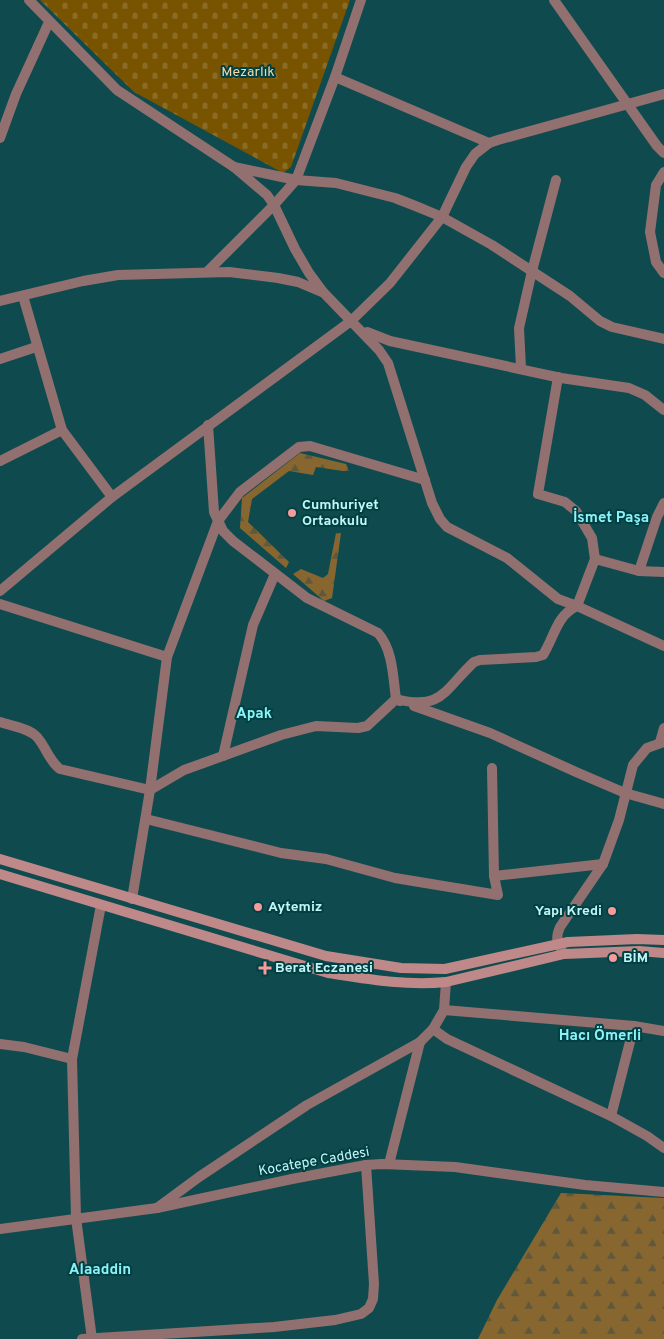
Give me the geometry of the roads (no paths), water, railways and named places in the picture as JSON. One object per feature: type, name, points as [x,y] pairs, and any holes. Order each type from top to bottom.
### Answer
[{"type":"main road","points":[[0,859],[326,956],[401,968],[445,968],[568,942],[637,938],[664,940]]},
{"type":"main road","points":[[0,874],[328,973],[384,982],[426,984],[446,982],[564,954],[639,951],[664,953]]},
{"type":"main road","points":[[101,905],[103,891]]},
{"type":"main road","points":[[130,913],[132,899]]},
{"type":"street","points":[[28,0],[117,90],[234,167],[266,195],[274,205],[309,273],[324,293],[379,350],[388,363],[435,511],[447,526],[494,550],[520,567],[558,599],[664,646]]},
{"type":"street","points":[[208,271],[274,205],[296,180],[335,77],[361,0]]},
{"type":"street","points":[[554,0],[657,146],[664,153]]},
{"type":"street","points":[[0,138],[16,94],[49,22]]},
{"type":"street","points":[[335,77],[489,143]]},
{"type":"street","points":[[0,590],[112,497],[351,321],[390,283],[442,216],[475,154],[489,143],[664,94]]},
{"type":"street","points":[[234,167],[296,180],[336,183],[395,198],[442,216],[492,244],[570,296],[590,314],[612,326],[664,339]]},
{"type":"street","points":[[664,172],[656,185],[650,232],[656,262],[664,273]]},
{"type":"street","points":[[520,368],[519,328],[556,180]]},
{"type":"street","points":[[0,301],[83,281],[118,275],[208,271],[246,274],[298,282],[324,293]]},
{"type":"street","points":[[22,296],[62,430],[112,497]]},
{"type":"street","points":[[351,321],[370,334],[390,342],[558,377],[629,388],[645,394],[664,410]]},
{"type":"street","points":[[0,359],[36,347]]},
{"type":"street","points":[[396,699],[413,703],[433,701],[474,662],[480,660],[543,655],[560,620],[567,611],[577,606],[594,559],[592,538],[576,511],[565,502],[538,494],[558,377]]},
{"type":"street","points":[[208,425],[213,503],[223,531],[233,541],[307,598],[378,633],[388,649],[396,699]]},
{"type":"street","points":[[0,461],[62,430]]},
{"type":"street","points":[[132,899],[146,819],[167,657],[218,521],[240,492],[299,448],[310,446],[425,480]]},
{"type":"street","points":[[639,572],[657,517],[664,503]]},
{"type":"street","points":[[594,559],[639,572],[664,572]]},
{"type":"street","points":[[223,756],[253,625],[275,574]]},
{"type":"street","points":[[0,604],[167,657]]},
{"type":"street","points":[[0,722],[29,732],[36,737],[54,765],[60,769],[150,790],[184,770],[282,735],[316,726],[367,726],[396,699]]},
{"type":"street","points":[[396,699],[490,733],[625,793],[664,804]]},
{"type":"street","points":[[564,954],[558,944],[557,935],[560,927],[603,864],[619,820],[629,775],[638,756],[646,748],[662,742],[664,728]]},
{"type":"street","points":[[146,819],[281,853],[326,859],[395,878],[498,895],[494,876],[492,768]]},
{"type":"street","points":[[494,876],[603,864]]},
{"type":"street","points":[[101,905],[72,1059],[76,1218],[88,1338],[274,1327],[335,1320],[360,1314],[369,1308],[373,1299],[374,1284],[366,1165]]},
{"type":"street","points":[[158,1208],[199,1177],[306,1105],[420,1042],[433,1029],[444,1010],[446,982]]},
{"type":"street","points":[[444,1010],[634,1026],[664,1031]]},
{"type":"street","points":[[611,1116],[634,1026]]},
{"type":"street","points":[[433,1029],[447,1039],[611,1116],[663,1144]]},
{"type":"street","points":[[388,1164],[420,1042]]},
{"type":"street","points":[[0,1044],[24,1047],[72,1059]]},
{"type":"street","name":"Kocatepe Caddesi","points":[[0,1229],[158,1208],[366,1165],[455,1167],[664,1192]]},
{"type":"place","name":"Cumhuriyet Ortaokulu","points":[[292,513]]},
{"type":"place","name":"Aytemiz","points":[[258,907]]},
{"type":"place","name":"Yapı Kredi","points":[[612,911]]},
{"type":"place","name":"BİM","points":[[613,958]]},
{"type":"place","name":"Berat Eczanesi","points":[[265,968]]},
{"type":"district","name":"İsmet Paşa","points":[[611,518]]},
{"type":"district","name":"Apak","points":[[254,714]]},
{"type":"district","name":"Hacı Ömerli","points":[[600,1036]]},
{"type":"district","name":"Alaaddin","points":[[100,1270]]},
{"type":"park label","name":"Mezarlık","points":[[248,72]]}]
